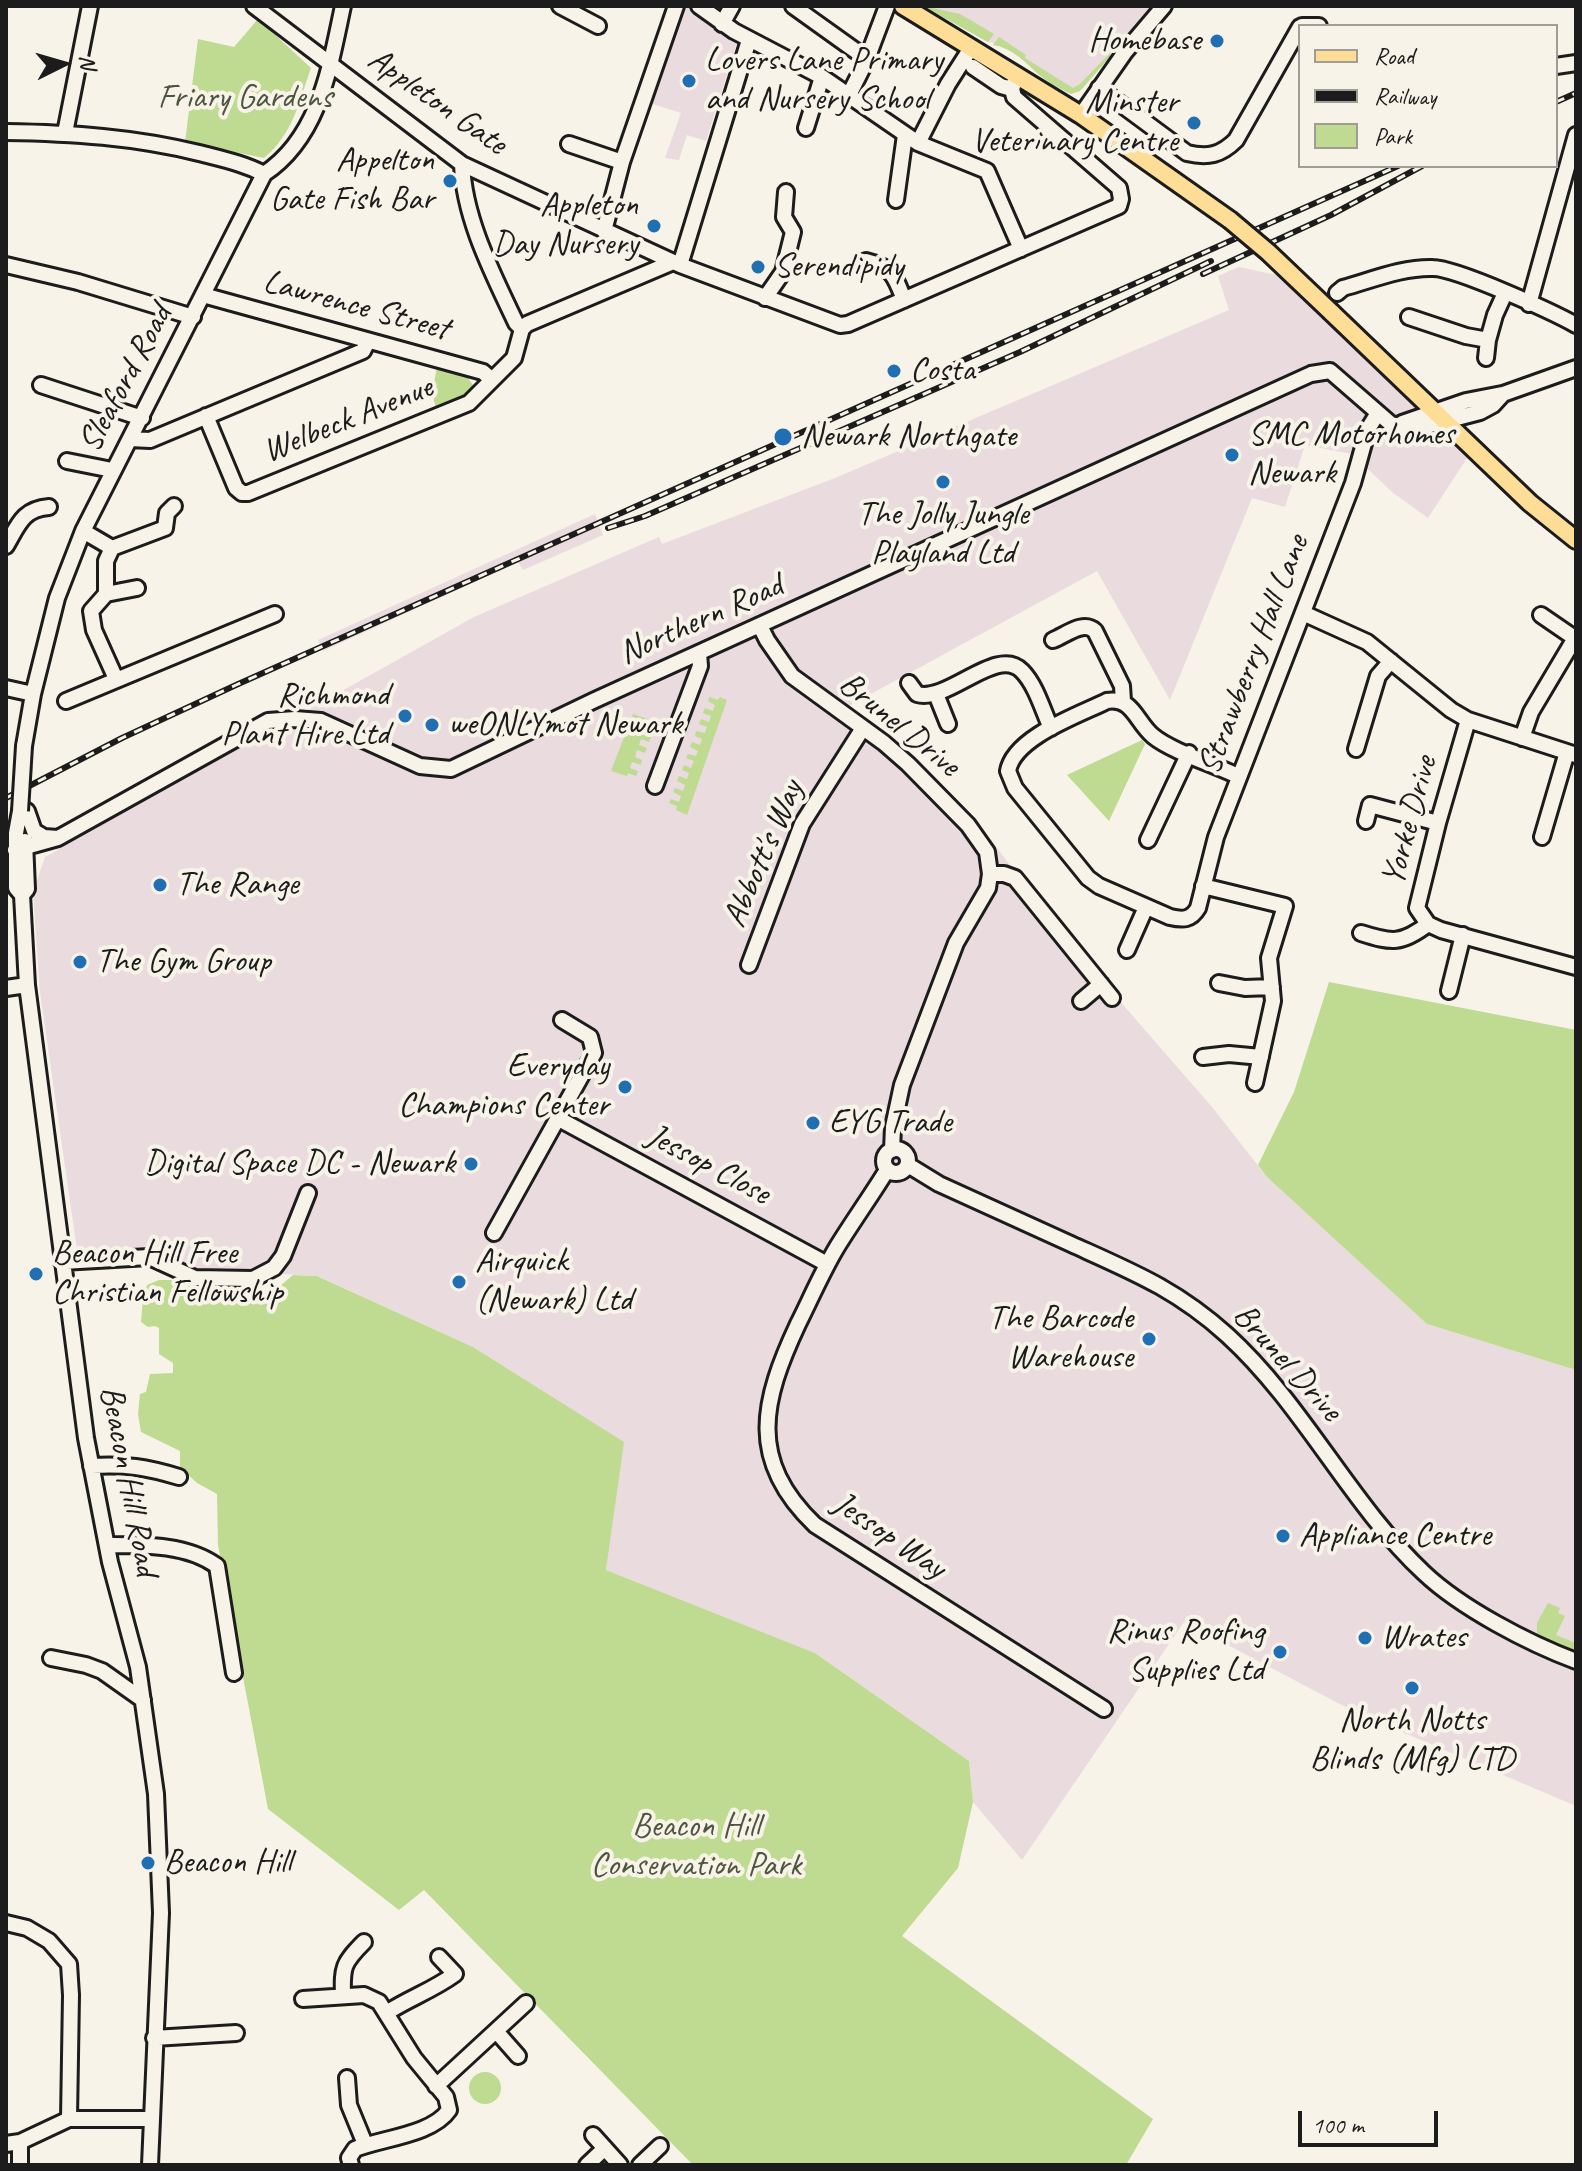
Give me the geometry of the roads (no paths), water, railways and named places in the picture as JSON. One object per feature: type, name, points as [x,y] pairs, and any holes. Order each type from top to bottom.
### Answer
[{"type":"main road","points":[[905,6],[971,48],[1014,82],[1081,115],[1230,220],[1268,252],[1530,503],[1576,540]]},
{"type":"street","points":[[65,133],[90,6]]},
{"type":"street","name":"Appleton Gate","points":[[254,6],[462,164],[676,264],[840,325],[1119,206],[1119,188],[1014,97],[1014,82]]},
{"type":"street","name":"Sleaford Road","points":[[24,811],[21,775],[33,694],[57,598],[83,531],[264,174],[294,146],[309,122],[331,64],[343,6]]},
{"type":"street","points":[[560,6],[598,26]]},
{"type":"street","points":[[604,231],[622,162],[676,6]]},
{"type":"street","points":[[699,6],[749,40],[822,77],[918,143],[987,171],[1021,249]]},
{"type":"street","points":[[722,24],[732,6]]},
{"type":"street","points":[[793,6],[867,59]]},
{"type":"street","points":[[848,97],[867,59],[887,6]]},
{"type":"street","points":[[1081,115],[1125,52],[1164,6]]},
{"type":"street","points":[[462,164],[462,183],[489,264],[516,323],[522,329],[527,324],[676,264],[749,40]]},
{"type":"street","points":[[1099,88],[1187,153],[1205,157],[1225,151],[1236,140],[1298,40]]},
{"type":"street","points":[[918,143],[948,84],[971,48]]},
{"type":"street","points":[[973,67],[1001,86],[1014,82]]},
{"type":"street","points":[[806,128],[822,77]]},
{"type":"street","points":[[6,132],[127,138],[247,165],[264,174]]},
{"type":"street","points":[[898,196],[905,135]]},
{"type":"street","points":[[1529,304],[1576,135]]},
{"type":"street","points":[[569,144],[622,162]]},
{"type":"street","points":[[765,298],[783,272],[793,232],[784,217],[786,192]]},
{"type":"street","points":[[866,261],[880,264],[893,273],[904,300]]},
{"type":"street","points":[[6,265],[78,282],[193,317]]},
{"type":"street","points":[[1337,293],[1343,288],[1403,271],[1435,267],[1505,293],[1576,325]]},
{"type":"street","points":[[1486,358],[1495,315],[1505,293]]},
{"type":"street","name":"Lawrence Street","points":[[203,295],[483,372],[491,379]]},
{"type":"street","points":[[1409,317],[1488,340]]},
{"type":"street","name":"Welbeck Avenue","points":[[206,416],[236,488],[248,493],[469,403],[514,358],[522,329]]},
{"type":"street","points":[[130,439],[150,440],[363,351],[368,341]]},
{"type":"street","name":"Northern Road","points":[[21,849],[58,838],[268,721],[321,721],[420,766],[445,770],[467,763],[699,653],[1311,374],[1322,371],[1336,375],[1391,424],[1415,429],[1440,417],[1493,405],[1503,394],[1576,368]]},
{"type":"street","points":[[41,385],[142,418]]},
{"type":"street","name":"Strawberry Hall Lane","points":[[1146,907],[1181,920],[1189,918],[1198,908],[1216,837],[1238,776],[1353,483],[1368,429],[1378,413]]},
{"type":"street","points":[[67,461],[112,470]]},
{"type":"street","points":[[106,594],[106,561],[112,548],[165,528],[167,513],[174,506]]},
{"type":"street","points":[[6,546],[25,515],[36,508],[49,507]]},
{"type":"street","points":[[83,531],[112,548]]},
{"type":"street","points":[[116,679],[94,630],[91,611],[106,594],[137,588]]},
{"type":"street","name":"Yorke Drive","points":[[1303,613],[1367,642],[1429,693],[1468,720],[1571,753]]},
{"type":"street","points":[[66,701],[275,614]]},
{"type":"street","points":[[1522,738],[1531,712],[1575,638],[1541,615]]},
{"type":"street","name":"Brunel Drive","points":[[760,626],[792,676],[922,776],[980,838],[987,852],[990,874]]},
{"type":"street","points":[[1053,640],[1084,626],[1095,631],[1122,686],[1123,701]]},
{"type":"street","points":[[655,786],[700,666],[699,653]]},
{"type":"street","name":"Yorke Drive","points":[[1356,749],[1378,676],[1391,661]]},
{"type":"street","points":[[909,683],[917,694],[927,697],[996,666],[1013,666],[1023,672],[1029,681],[1051,728]]},
{"type":"street","points":[[6,688],[33,694]]},
{"type":"street","points":[[936,694],[948,724]]},
{"type":"street","points":[[1127,950],[1146,907],[1088,878],[1012,783],[1008,771],[1015,755],[1051,728],[1107,701],[1123,701],[1131,706],[1140,724],[1155,738],[1238,776]]},
{"type":"street","name":"Yorke Drive","points":[[1468,720],[1417,908],[1428,924],[1576,967]]},
{"type":"street","name":"Abbott's Way","points":[[749,965],[802,824],[863,728]]},
{"type":"street","points":[[1148,840],[1189,753]]},
{"type":"street","points":[[1542,837],[1571,753]]},
{"type":"street","points":[[1366,821],[1370,805],[1438,823]]},
{"type":"street","points":[[24,811],[34,831],[44,837],[58,838]]},
{"type":"street","points":[[21,849],[24,811]]},
{"type":"street","name":"Beacon Hill Road","points":[[21,849],[27,889],[22,895],[27,985],[91,1466],[107,1545],[138,1667],[154,1780],[161,1913],[150,2165]]},
{"type":"street","points":[[892,1150],[901,1150],[908,1165],[896,1174],[887,1170],[884,1158],[892,1150],[893,1127],[902,1085],[956,943],[984,896],[990,874],[1015,878],[1112,998]]},
{"type":"street","points":[[1203,886],[1285,906],[1269,958],[1273,1001],[1255,1083]]},
{"type":"street","points":[[1361,933],[1398,941],[1412,936],[1428,924]]},
{"type":"street","points":[[1449,991],[1463,935]]},
{"type":"street","points":[[1219,983],[1245,988],[1272,987]]},
{"type":"street","points":[[1081,1001],[1101,984]]},
{"type":"street","points":[[6,988],[27,985]]},
{"type":"street","points":[[494,1233],[589,1065],[594,1047],[590,1037],[562,1020]]},
{"type":"street","points":[[1203,1057],[1229,1054],[1261,1057]]},
{"type":"street","name":"Jessop Close","points":[[559,1119],[827,1264]]},
{"type":"street","name":"Brunel Drive","points":[[908,1165],[939,1184],[1140,1274],[1180,1297],[1227,1335],[1259,1367],[1373,1517],[1426,1575],[1449,1595],[1473,1609],[1576,1661]]},
{"type":"street","name":"Jessop Way","points":[[887,1170],[827,1264],[782,1360],[771,1391],[768,1416],[769,1449],[777,1474],[799,1510],[832,1537],[1104,1709]]},
{"type":"street","points":[[62,1262],[149,1257],[195,1278],[253,1279],[274,1268],[283,1256],[308,1193]]},
{"type":"street","points":[[91,1466],[142,1466],[179,1477]]},
{"type":"street","points":[[107,1545],[149,1545],[203,1556],[217,1566],[234,1673]]},
{"type":"street","points":[[51,1658],[102,1671],[143,1700]]},
{"type":"street","points":[[6,1923],[27,1928],[49,1941],[69,1964],[69,2119]]},
{"type":"street","points":[[343,1996],[342,1971],[347,1950],[364,1942]]},
{"type":"street","points":[[388,2012],[404,2001],[458,1978],[439,1957]]},
{"type":"street","points":[[303,1999],[364,1995],[379,2002],[388,2012],[399,2036],[446,2097],[449,2110],[442,2120],[386,2141],[365,2144],[355,2149],[349,2158],[351,2165]]},
{"type":"street","points":[[436,2086],[526,2003]]},
{"type":"street","points":[[496,2031],[518,2056]]},
{"type":"street","points":[[154,2038],[236,2033]]},
{"type":"street","points":[[347,2078],[342,2097],[349,2105],[365,2144]]},
{"type":"street","points":[[20,2165],[13,2143],[69,2119],[151,2119]]},
{"type":"street","points":[[593,2135],[620,2165]]},
{"type":"street","points":[[640,2165],[660,2146]]},
{"type":"street","points":[[587,2165],[605,2148]]},
{"type":"railway","points":[[1558,101],[1576,93]]},
{"type":"railway","points":[[6,798],[122,738],[236,685],[1394,168]]},
{"type":"railway","points":[[1203,274],[1331,215],[1418,168]]},
{"type":"railway","points":[[608,528],[645,516],[1020,352],[1211,261]]},
{"type":"place","name":"Homebase","points":[[1217,41]]},
{"type":"place","name":"Lovers Lane Primary and Nursery School","points":[[689,81]]},
{"type":"place","name":"Minster Veterinary Centre","points":[[1194,123]]},
{"type":"place","name":"Appelton Gate Fish Bar","points":[[450,181]]},
{"type":"place","name":"Appleton Day Nursery","points":[[654,226]]},
{"type":"place","name":"Serendipidy","points":[[758,267]]},
{"type":"place","name":"Costa","points":[[894,371]]},
{"type":"place","name":"Newark Northgate","points":[[783,437]]},
{"type":"place","name":"SMC Motorhomes Newark","points":[[1232,455]]},
{"type":"place","name":"The Jolly Jungle Playland Ltd","points":[[943,482]]},
{"type":"place","name":"Richmond Plant Hire Ltd","points":[[405,716]]},
{"type":"place","name":"weONLYmot Newark","points":[[432,725]]},
{"type":"place","name":"The Range","points":[[160,885]]},
{"type":"place","name":"The Gym Group","points":[[80,962]]},
{"type":"place","name":"Everyday Champions Center","points":[[625,1087]]},
{"type":"place","name":"EYG Trade","points":[[813,1123]]},
{"type":"place","name":"Digital Space DC - Newark","points":[[471,1164]]},
{"type":"place","name":"Beacon Hill Free Christian Fellowship","points":[[36,1274]]},
{"type":"place","name":"Airquick (Newark) Ltd","points":[[459,1282]]},
{"type":"place","name":"The Barcode Warehouse","points":[[1149,1339]]},
{"type":"place","name":"Appliance Centre","points":[[1283,1536]]},
{"type":"place","name":"Wrates","points":[[1365,1638]]},
{"type":"place","name":"Rinus Roofing Supplies Ltd","points":[[1280,1652]]},
{"type":"place","name":"North Notts Blinds (Mfg) LTD","points":[[1412,1688]]},
{"type":"place","name":"Beacon Hill","points":[[148,1863]]},
{"type":"park label","name":"Friary Gardens","points":[[245,98]]},
{"type":"park label","name":"Beacon Hill Conservation Park","points":[[696,1846]]}]
